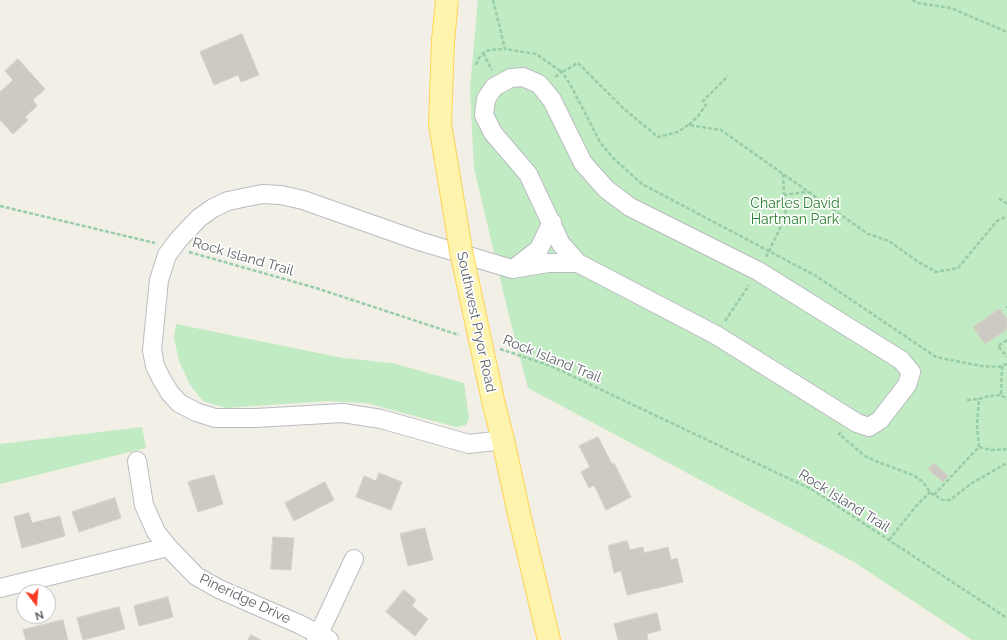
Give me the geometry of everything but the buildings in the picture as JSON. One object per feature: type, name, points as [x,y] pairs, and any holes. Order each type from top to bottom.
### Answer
[{"type":"main road","name":"Southwest Pryor Road","points":[[447,0],[443,41],[440,124],[461,251],[494,405],[549,640]]},
{"type":"street","points":[[523,76],[539,84],[552,100],[583,163],[606,189],[630,207],[758,271],[901,360],[911,372],[907,385],[880,420],[869,426],[857,423],[716,335],[578,263],[561,244],[552,222],[528,174],[493,133],[484,115],[486,99],[494,88],[511,78],[523,76]]},
{"type":"street","points":[[503,440],[469,444],[381,419],[343,414],[256,418],[215,418],[196,412],[179,403],[162,380],[155,366],[152,350],[159,280],[167,255],[172,247],[199,218],[213,208],[228,202],[262,194],[281,194],[303,200],[419,241],[512,269],[548,262],[578,263]]},
{"type":"street","points":[[512,269],[539,249],[552,222]]},
{"type":"street","name":"Pineridge Drive","points":[[137,461],[144,505],[156,532],[168,547],[196,576],[321,638]]},
{"type":"street","points":[[0,588],[168,547]]},
{"type":"street","points":[[321,638],[354,559]]},
{"type":"path","points":[[493,0],[505,49]]},
{"type":"path","points":[[912,0],[918,3],[951,8],[1007,32]]},
{"type":"path","points":[[476,65],[479,56],[488,50],[505,49],[536,54],[562,72],[570,84],[600,142],[613,158],[642,184],[816,276],[936,357],[981,366],[998,367],[1007,364]]},
{"type":"path","points":[[562,72],[578,63],[624,109],[658,137],[678,132],[688,125],[698,116],[706,105],[703,101],[728,76]]},
{"type":"path","points":[[688,125],[721,130],[868,234],[889,241],[936,272],[958,268],[997,221],[1007,216]]},
{"type":"path","points":[[783,174],[784,195]]},
{"type":"path","points":[[999,198],[1007,204]]},
{"type":"path","name":"Rock Island Trail","points":[[0,206],[172,247],[316,288],[466,338]]},
{"type":"path","points":[[1007,340],[998,346],[1007,357]]},
{"type":"path","name":"Rock Island Trail","points":[[496,348],[550,366],[813,490],[1007,618]]},
{"type":"path","points":[[1001,395],[1002,366]]},
{"type":"path","points":[[967,400],[979,400],[989,396],[1001,395],[1007,399]]},
{"type":"path","points":[[979,400],[977,425],[980,447]]},
{"type":"path","points":[[851,419],[839,434],[865,456],[913,475],[923,482],[930,492],[943,500],[950,500],[972,483],[1007,463]]},
{"type":"path","points":[[980,447],[991,450],[1007,449]]},
{"type":"path","points":[[934,495],[980,447]]},
{"type":"path","points":[[889,540],[917,505],[930,492]]},
{"type":"green space","name":"Charles David Hartman Park","points":[[478,0],[1007,0],[1007,640],[972,640],[854,562],[528,388],[510,320],[474,168],[470,88]]},
{"type":"green space","points":[[176,324],[343,358],[392,363],[464,383],[469,418],[466,425],[456,427],[366,403],[327,401],[226,408],[203,401],[190,385],[179,361],[174,338]]},
{"type":"green space","points":[[142,427],[146,448],[0,484],[0,444]]}]
